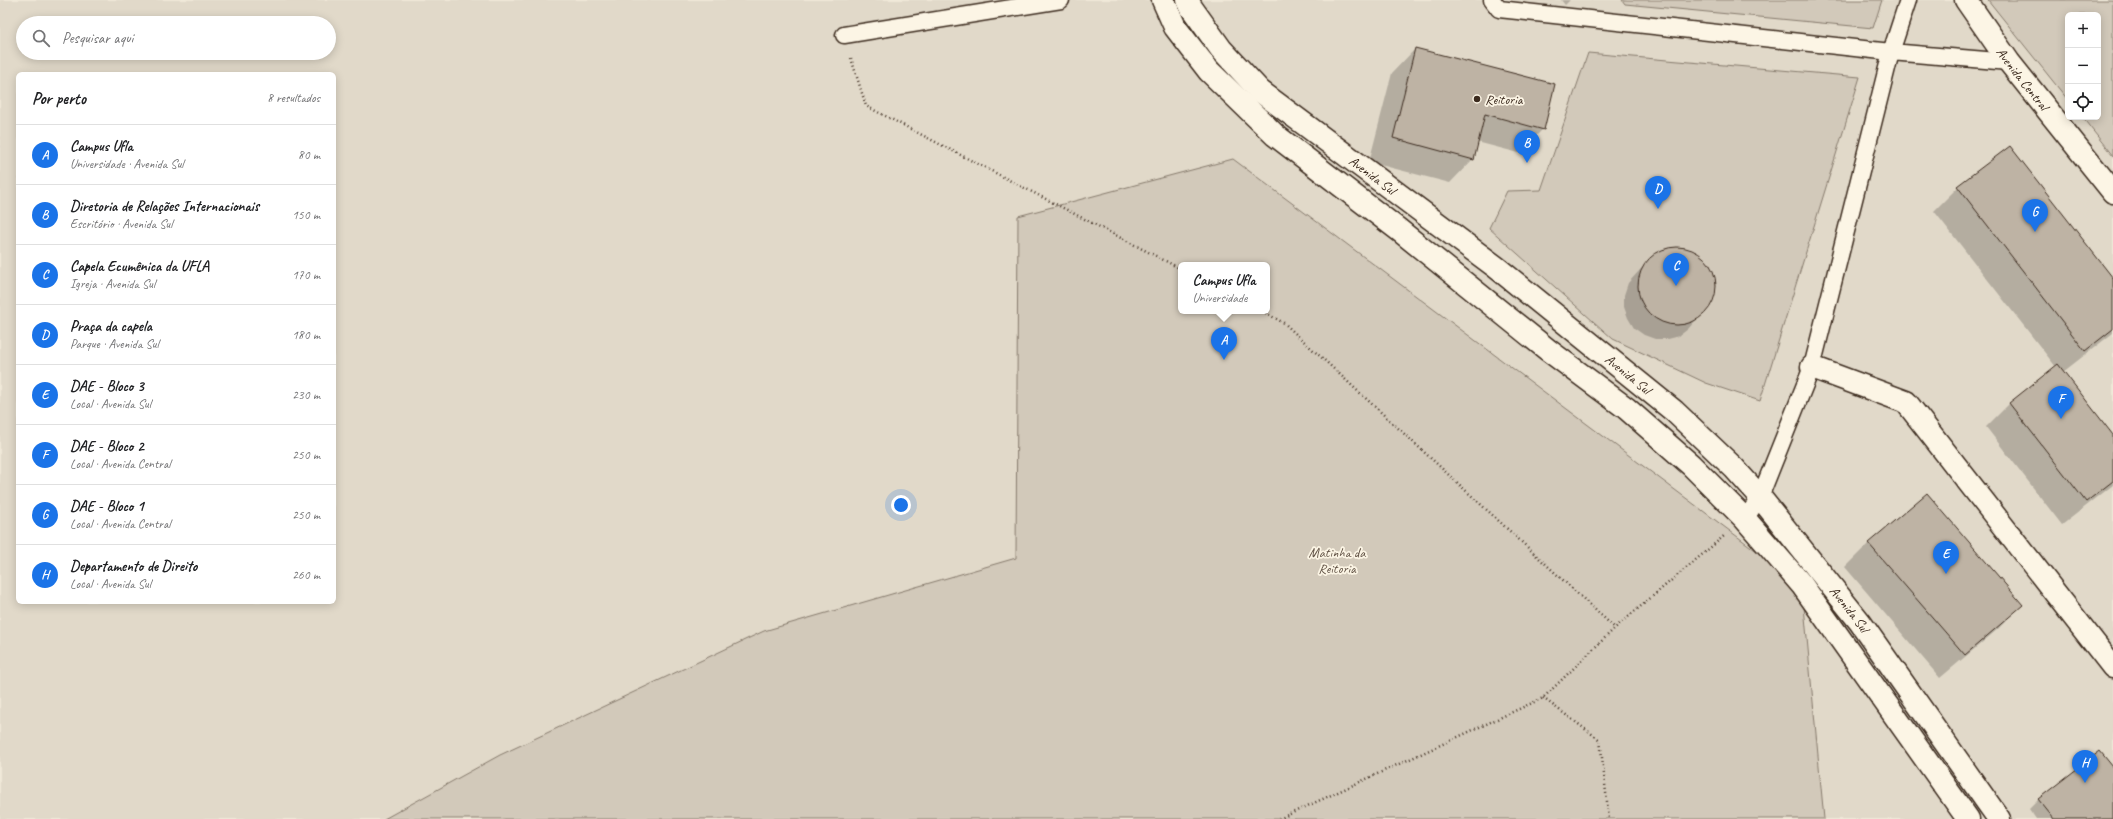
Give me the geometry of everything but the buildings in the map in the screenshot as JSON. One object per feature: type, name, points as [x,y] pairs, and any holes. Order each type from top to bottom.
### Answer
[{"type":"street","name":"Avenida Sul","points":[[1163,0],[1176,27],[1209,71],[1275,135],[1424,250],[1548,350],[1626,408],[1691,465],[1745,519],[1802,585],[1968,819]]},
{"type":"street","name":"Avenida Sul","points":[[1188,0],[1191,7],[1221,49],[1260,91],[1502,272],[1674,411],[1734,468],[1760,497],[1860,622],[1999,819]]},
{"type":"street","name":"Avenida Central","points":[[1966,0],[2009,62],[2113,192]]},
{"type":"street","points":[[1812,367],[1906,402],[2113,667]]},
{"type":"lane","points":[[844,34],[1061,0]]},
{"type":"lane","points":[[1492,0],[1499,9],[1891,52],[2009,62]]},
{"type":"lane","points":[[1745,519],[1760,497],[1812,367],[1891,52],[1908,0]]},
{"type":"path","points":[[844,34],[866,106],[1178,267]]},
{"type":"path","points":[[1268,314],[1284,323],[1615,628]]},
{"type":"path","points":[[1279,819],[1543,698],[1615,628],[1745,519]]},
{"type":"path","points":[[1543,698],[1600,740],[1609,819]]},
{"type":"shaded area","points":[[0,0],[2113,0],[2113,819],[0,819]]},
{"type":"green space","points":[[1622,0],[1882,0],[1873,28],[1625,4]]},
{"type":"green space","points":[[1988,0],[2113,0],[2113,156],[2084,120],[2101,120],[2101,12],[2065,12],[2065,96]]},
{"type":"green space","points":[[1588,53],[1860,77],[1760,401],[1706,383],[1613,339],[1489,228],[1507,191],[1541,190]]},
{"type":"green space","name":"Matinha da Reitoria","points":[[1233,159],[1802,585],[1824,819],[384,819],[500,755],[764,631],[1016,558],[1018,216]]},
{"type":"place","name":"Reitoria","points":[[1477,99]]},
{"type":"place","name":"Diretoria de Relações Internacionais","points":[[1527,163]]},
{"type":"place","name":"Praça da capela","points":[[1658,209]]},
{"type":"place","name":"DAE - Bloco 1","points":[[2035,232]]},
{"type":"place","name":"Capela Ecumênica da UFLA","points":[[1676,286]]},
{"type":"place","name":"Campus Ufla","points":[[1224,360]]},
{"type":"place","name":"DAE - Bloco 2","points":[[2061,419]]},
{"type":"place","name":"DAE - Bloco 3","points":[[1946,574]]},
{"type":"place","name":"Departamento de Direito","points":[[2085,783]]}]
